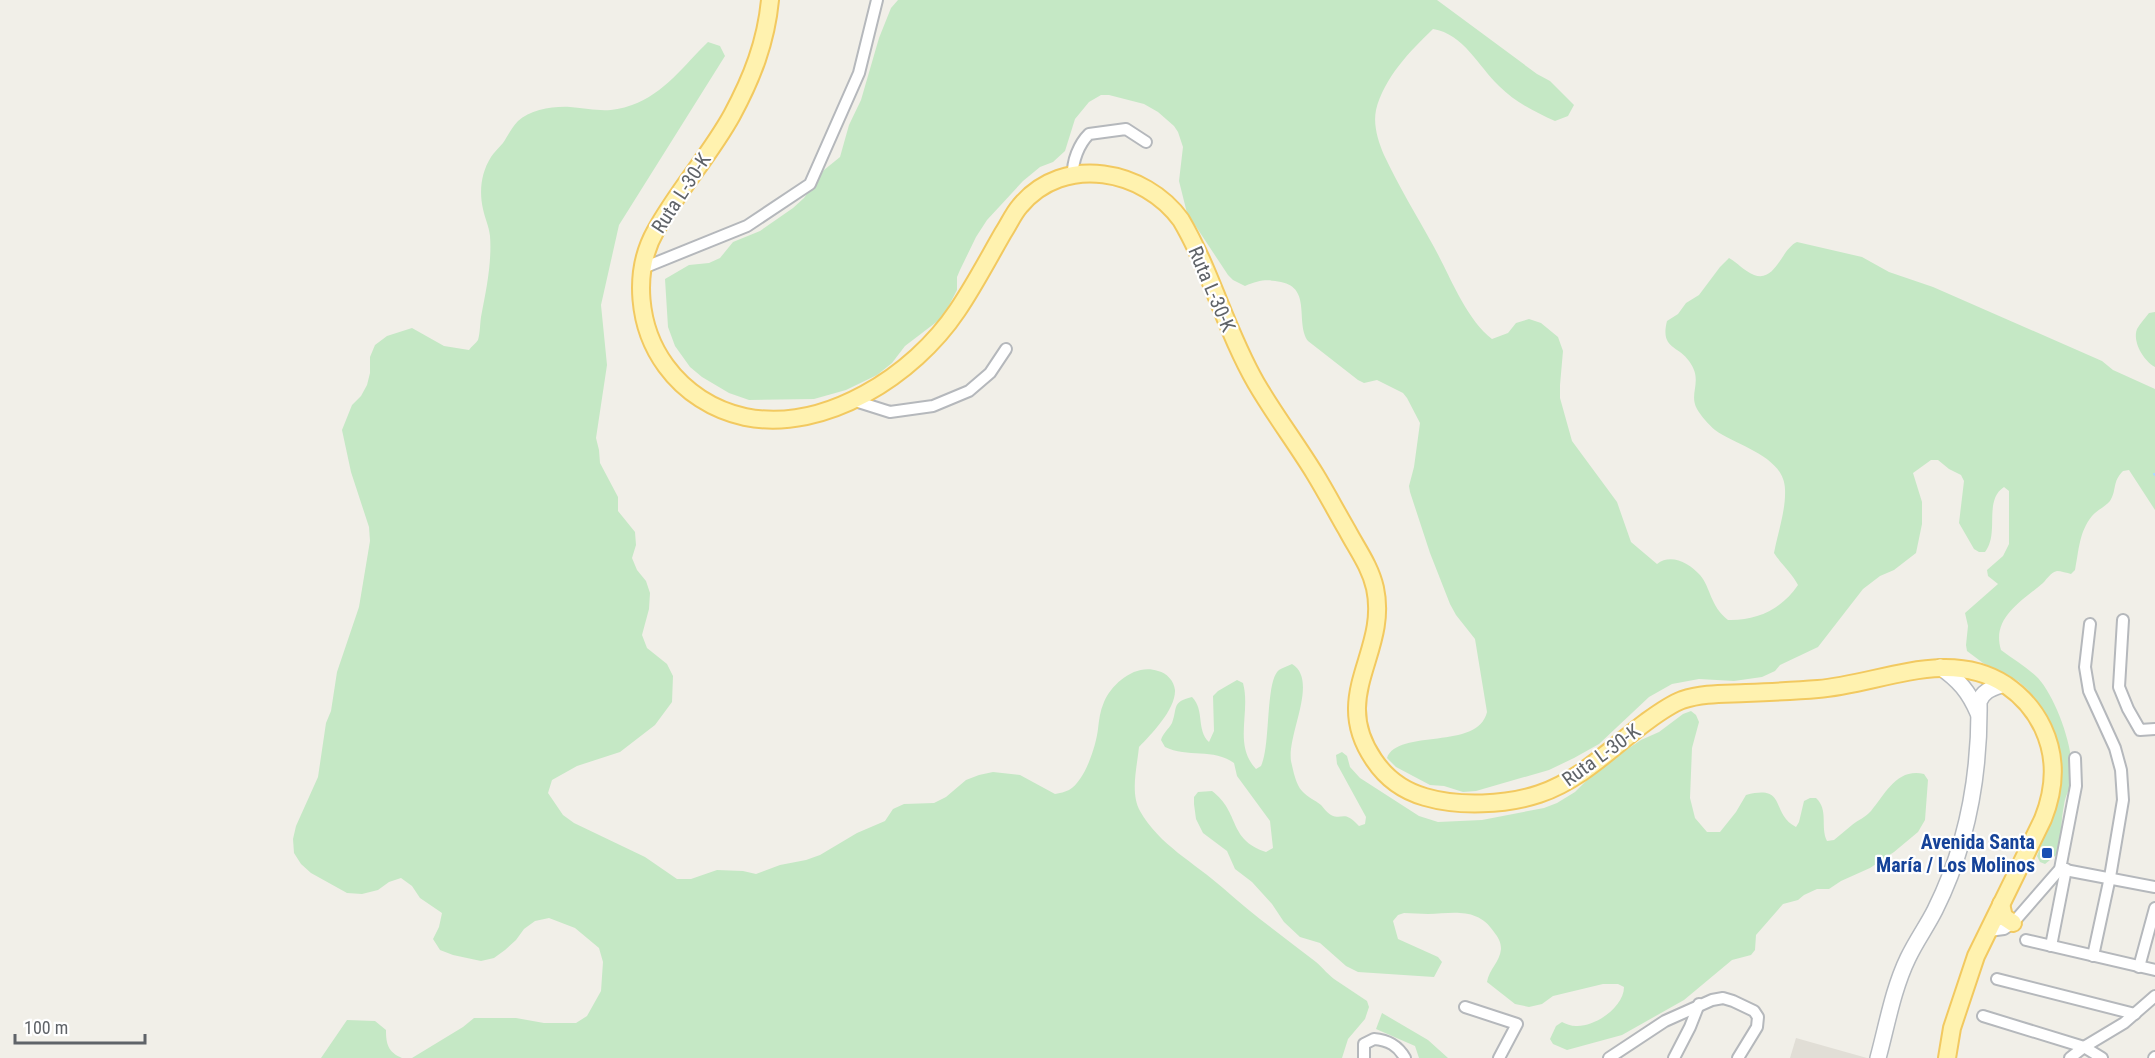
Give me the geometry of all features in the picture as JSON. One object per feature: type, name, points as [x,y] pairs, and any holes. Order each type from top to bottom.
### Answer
[{"type":"main road","name":"Ruta L-30-K","points":[[770,0],[763,42],[752,76],[730,117],[655,231],[643,268],[642,304],[651,340],[670,371],[697,396],[730,413],[766,419],[808,414],[852,400],[898,373],[925,350],[959,308],[1019,207],[1044,187],[1073,176],[1095,174],[1129,179],[1149,189],[1174,211],[1187,230],[1228,326],[1257,385],[1315,474],[1361,554],[1374,585],[1377,620],[1358,692],[1359,726],[1371,757],[1386,775],[1402,787],[1420,796],[1438,800],[1492,803],[1523,798],[1552,789],[1576,776],[1661,711],[1687,699],[1716,694],[1842,687],[1940,667],[1981,673],[2004,684],[2021,697],[2040,723],[2051,753],[2053,776],[2047,808],[1976,956],[1952,1028],[1947,1058]]},
{"type":"main road","points":[[2001,904],[2004,917],[2013,923]]},
{"type":"street","points":[[643,268],[747,226],[810,184],[858,73],[877,0]]},
{"type":"street","points":[[1073,176],[1076,156],[1083,140],[1089,134],[1126,129],[1146,142]]},
{"type":"street","points":[[852,400],[891,412],[933,406],[969,391],[990,373],[1005,349]]},
{"type":"street","points":[[2123,620],[2119,687],[2128,710],[2140,730],[2155,729]]},
{"type":"street","points":[[2090,624],[2085,667],[2089,691],[2115,748],[2122,781],[2122,809],[2094,956]]},
{"type":"street","points":[[1940,667],[1966,688],[1979,716]]},
{"type":"street","points":[[1878,1058],[1895,993],[1908,958],[1935,910],[1960,843],[1973,786],[1979,702],[1982,695],[2004,684]]},
{"type":"street","points":[[2051,946],[2076,786],[2075,758]]},
{"type":"street","points":[[2063,869],[2155,887]]},
{"type":"street","points":[[1989,931],[1999,931],[2013,923],[2063,869]]},
{"type":"street","points":[[2139,967],[2155,908]]},
{"type":"street","points":[[2026,940],[2155,970]]},
{"type":"street","points":[[1996,979],[2135,1014]]},
{"type":"street","points":[[2070,1058],[2135,1014],[2155,996]]},
{"type":"street","points":[[1610,1058],[1665,1021],[1699,1004],[1723,998],[1756,1014],[1759,1021],[1738,1058]]},
{"type":"street","points":[[1674,1058],[1699,1004]]},
{"type":"street","points":[[1466,1007],[1516,1024],[1499,1058]]},
{"type":"street","points":[[1983,1016],[2084,1047],[2102,1058]]},
{"type":"street","points":[[1364,1058],[1364,1044],[1374,1039],[1383,1039],[1398,1048],[1405,1058]]},
{"type":"shaded area","points":[[1796,1038],[1867,1058],[1790,1058]]},
{"type":"green space","points":[[898,0],[1437,0],[1537,74],[1550,81],[1574,105],[1568,116],[1555,121],[1512,97],[1491,78],[1462,44],[1444,32],[1433,29],[1399,66],[1385,87],[1376,110],[1375,121],[1380,144],[1396,179],[1466,309],[1483,330],[1492,339],[1508,333],[1516,323],[1529,319],[1541,323],[1558,337],[1563,351],[1560,398],[1572,441],[1617,502],[1631,542],[1657,564],[1674,559],[1696,571],[1704,580],[1714,603],[1728,620],[1758,616],[1768,612],[1784,601],[1798,585],[1774,553],[1784,505],[1783,478],[1768,460],[1724,436],[1703,417],[1695,403],[1696,381],[1693,368],[1685,356],[1671,346],[1666,337],[1667,321],[1678,314],[1686,303],[1699,295],[1729,258],[1750,273],[1762,276],[1773,270],[1791,246],[1797,242],[1862,257],[1889,272],[1933,287],[2102,361],[2113,370],[2155,389],[2155,510],[2129,470],[2123,471],[2117,479],[2110,501],[2092,516],[2084,528],[2075,570],[2071,574],[2057,571],[2051,574],[2010,611],[2000,629],[2001,650],[2038,678],[2052,699],[2064,728],[2072,771],[2063,811],[2060,852],[2045,864],[2040,862],[2037,856],[2061,785],[2060,772],[2039,706],[2028,690],[2018,681],[1983,663],[1967,651],[1966,645],[1968,626],[1965,613],[1998,584],[1988,576],[1987,570],[2003,556],[2009,544],[2009,491],[2004,487],[1994,500],[1989,544],[1985,552],[1979,552],[1974,549],[1959,523],[1964,481],[1961,475],[1938,460],[1931,460],[1913,473],[1922,502],[1922,524],[1916,553],[1863,589],[1818,647],[1780,665],[1775,671],[1762,677],[1734,681],[1699,679],[1672,684],[1649,697],[1599,744],[1574,758],[1549,770],[1476,791],[1463,792],[1444,786],[1430,785],[1396,767],[1387,758],[1394,749],[1406,744],[1454,736],[1469,731],[1481,724],[1487,712],[1475,639],[1450,604],[1410,492],[1409,486],[1420,423],[1403,393],[1377,380],[1364,383],[1358,380],[1308,341],[1304,334],[1300,299],[1291,286],[1267,280],[1245,286],[1228,275],[1187,213],[1179,181],[1183,147],[1178,132],[1158,112],[1144,104],[1109,95],[1101,95],[1089,102],[1075,119],[1065,151],[1053,162],[1040,167],[1023,181],[987,220],[960,270],[957,277],[957,290],[943,317],[905,346],[892,363],[877,375],[846,390],[814,399],[749,400],[729,393],[702,377],[690,367],[675,346],[668,327],[665,279],[689,265],[709,263],[720,258],[733,242],[760,231],[793,208],[804,198],[824,170],[840,157],[849,125],[861,100],[879,38],[891,8]]},
{"type":"green space","points":[[708,42],[720,46],[725,56],[619,225],[601,305],[607,365],[596,438],[600,463],[618,497],[618,511],[635,532],[636,545],[632,558],[637,570],[646,581],[650,593],[649,609],[642,635],[647,648],[667,664],[673,676],[672,702],[655,725],[620,752],[577,766],[552,780],[548,793],[563,815],[574,823],[645,857],[677,879],[691,879],[717,870],[756,874],[820,855],[857,833],[885,821],[893,809],[904,804],[934,803],[946,797],[966,780],[979,775],[993,772],[1020,775],[1055,794],[1069,790],[1080,779],[1089,762],[1104,702],[1113,688],[1133,672],[1150,669],[1161,672],[1172,681],[1175,690],[1174,697],[1162,721],[1139,747],[1135,796],[1140,811],[1167,844],[1316,962],[1334,979],[1367,1001],[1369,1007],[1365,1019],[1348,1039],[1342,1058],[412,1058],[474,1018],[516,1018],[544,1023],[576,1023],[587,1016],[601,991],[603,962],[599,948],[575,928],[549,918],[535,921],[524,929],[516,940],[494,958],[481,961],[453,955],[440,950],[433,939],[442,913],[420,898],[412,886],[401,878],[389,882],[378,890],[362,894],[347,893],[311,873],[294,853],[293,839],[296,826],[318,777],[337,672],[359,607],[370,541],[369,527],[351,472],[342,430],[352,405],[367,385],[370,357],[375,345],[387,336],[412,328],[444,346],[469,350],[478,340],[490,256],[489,232],[482,202],[482,182],[491,157],[518,121],[535,111],[556,107],[608,110],[632,105],[644,100],[664,86]]},
{"type":"green space","points":[[2155,312],[2155,367],[2140,351],[2136,334],[2149,313]]},
{"type":"green space","points":[[1292,664],[1300,672],[1303,682],[1291,750],[1296,781],[1304,793],[1329,814],[1350,818],[1359,826],[1365,824],[1366,817],[1337,764],[1336,755],[1342,752],[1347,756],[1350,767],[1360,778],[1419,816],[1438,822],[1482,820],[1544,808],[1557,803],[1575,792],[1594,773],[1617,756],[1691,711],[1699,722],[1692,748],[1690,798],[1695,818],[1707,832],[1720,832],[1746,795],[1759,793],[1773,797],[1783,815],[1796,827],[1804,801],[1816,798],[1822,808],[1827,841],[1834,840],[1869,813],[1899,778],[1915,773],[1924,774],[1928,780],[1925,820],[1918,832],[1870,868],[1829,889],[1817,889],[1798,900],[1783,904],[1756,935],[1755,950],[1751,955],[1732,960],[1684,1000],[1622,1035],[1567,1050],[1553,1044],[1550,1039],[1556,1026],[1562,1022],[1572,1026],[1584,1025],[1600,1019],[1619,1002],[1624,987],[1618,984],[1603,984],[1553,996],[1542,1004],[1529,1007],[1515,1004],[1487,982],[1500,954],[1501,949],[1497,936],[1480,918],[1464,913],[1404,913],[1398,915],[1393,921],[1398,939],[1438,957],[1442,962],[1434,977],[1358,972],[1346,966],[1320,943],[1300,937],[1284,922],[1272,904],[1252,882],[1235,869],[1227,851],[1203,833],[1196,819],[1194,797],[1198,792],[1212,791],[1221,799],[1245,840],[1266,852],[1273,848],[1270,821],[1237,776],[1234,763],[1218,756],[1182,752],[1165,747],[1161,740],[1172,723],[1176,706],[1181,701],[1192,697],[1198,708],[1203,732],[1209,742],[1214,731],[1213,696],[1237,680],[1243,683],[1245,750],[1256,769],[1261,766],[1264,756],[1275,676],[1279,670]]},
{"type":"green space","points":[[1382,1013],[1428,1040],[1448,1058],[1419,1058],[1415,1046],[1376,1029]]},
{"type":"green space","points":[[347,1020],[375,1021],[386,1030],[387,1043],[391,1050],[402,1058],[321,1058]]},
{"type":"place","name":"Avenida Santa María / Los Molinos","points":[[2047,853]]}]
